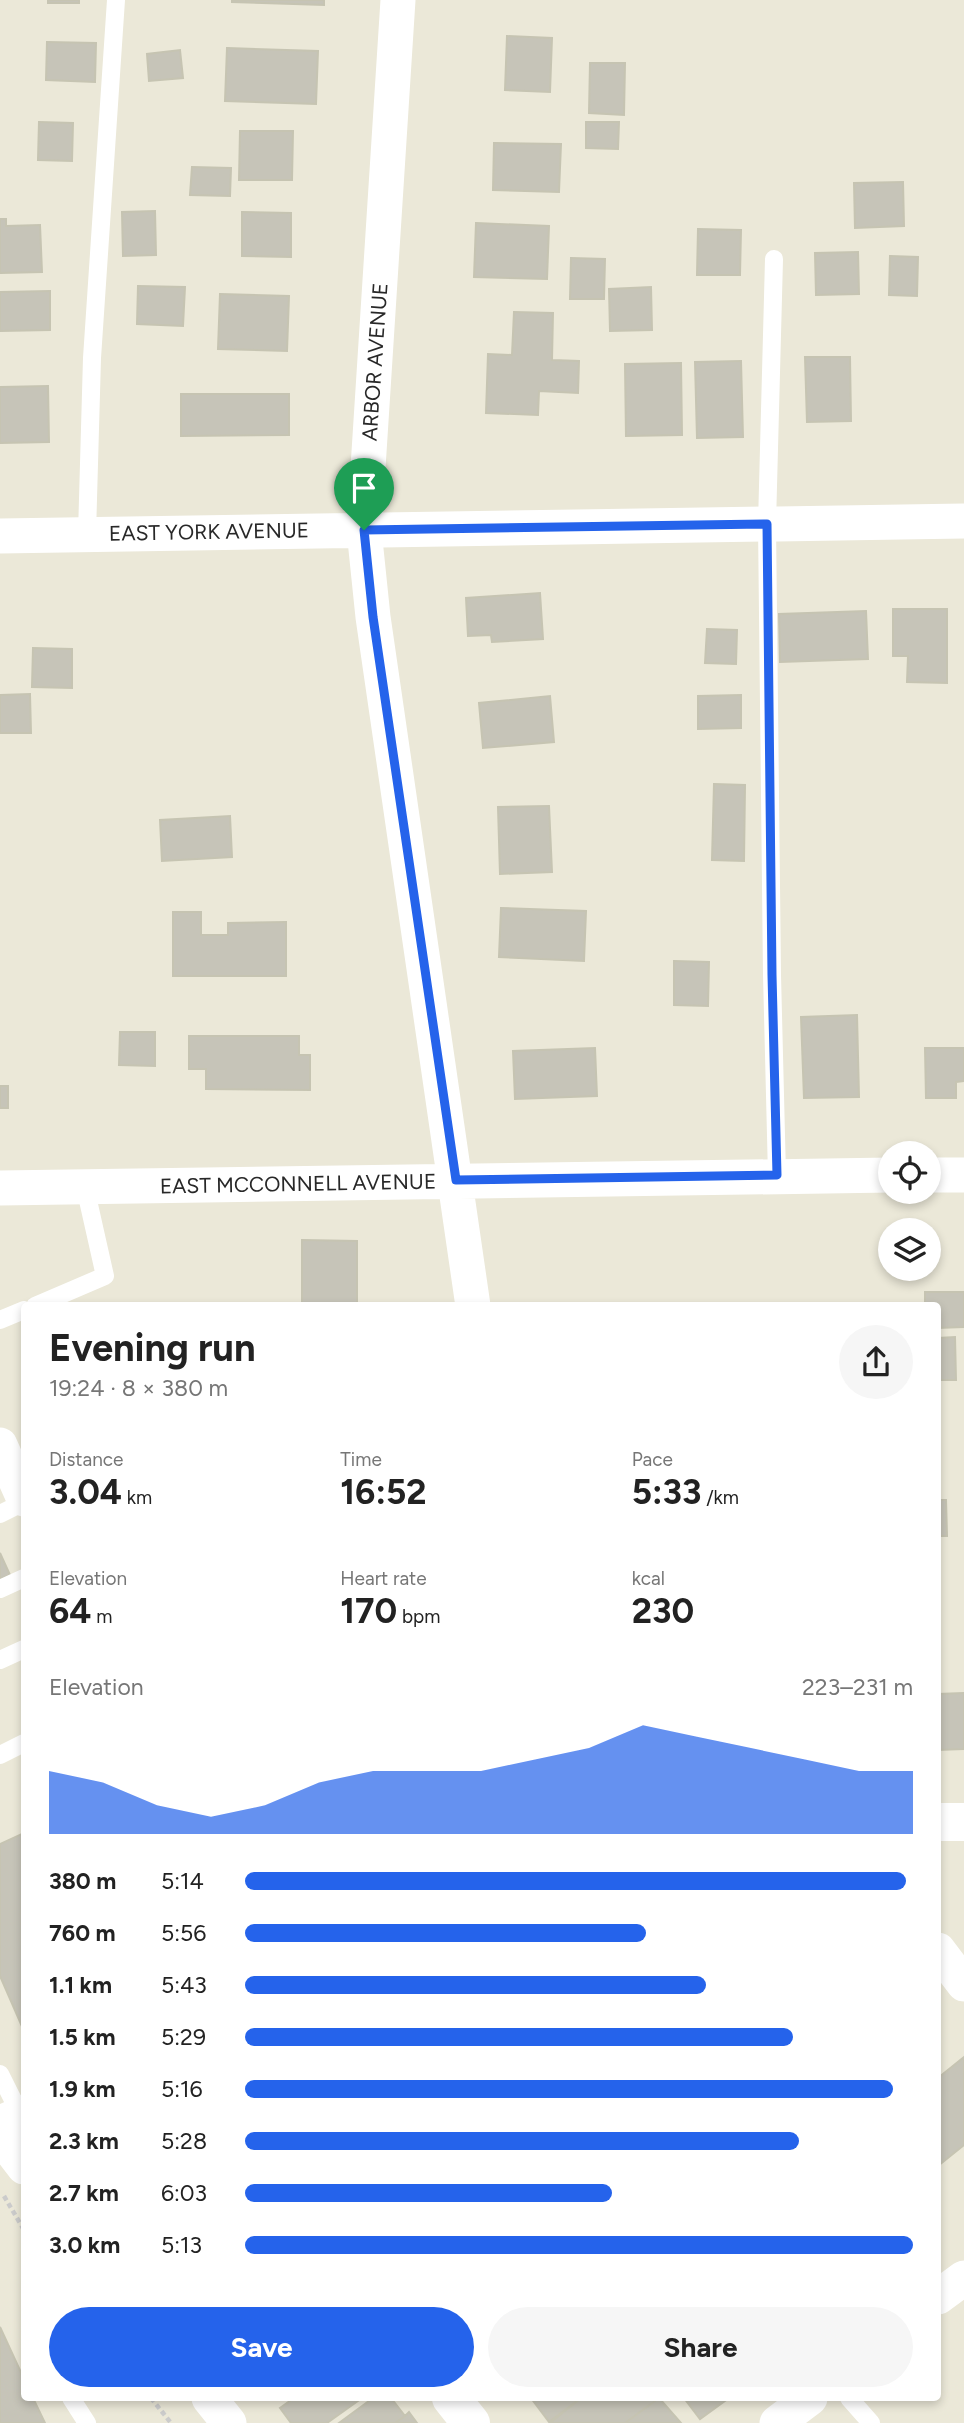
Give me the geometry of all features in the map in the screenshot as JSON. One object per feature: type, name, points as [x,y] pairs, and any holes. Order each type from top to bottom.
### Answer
[{"type":"street","name":"ARBOR AVENUE","points":[[398,0],[364,530],[373,617],[472,1302]]},
{"type":"street","name":"EAST YORK AVENUE","points":[[0,536],[964,521]]},
{"type":"street","name":"EAST MCCONNELL AVENUE","points":[[0,1188],[878,1175]]},
{"type":"street","points":[[941,1175],[964,1175]]},
{"type":"street","points":[[0,1445],[21,1493]]},
{"type":"street","points":[[941,1822],[964,1822]]},
{"type":"street","points":[[11,2123],[21,2157]]},
{"type":"street","points":[[941,2295],[964,2278]]},
{"type":"street","points":[[211,2401],[229,2423]]},
{"type":"street","points":[[454,2401],[471,2423]]},
{"type":"street","points":[[777,2423],[806,2401]]},
{"type":"lane","points":[[87,534],[92,358],[116,0]]},
{"type":"lane","points":[[774,259],[767,524],[777,1175]]},
{"type":"lane","points":[[44,1302],[105,1276],[85,1188]]},
{"type":"lane","points":[[0,1320],[21,1311]]},
{"type":"lane","points":[[0,1514],[21,1502]]},
{"type":"lane","points":[[0,1589],[21,1578]]},
{"type":"lane","points":[[0,1660],[21,1650]]},
{"type":"lane","points":[[0,1755],[21,1744]]},
{"type":"lane","points":[[0,2074],[11,2123]]},
{"type":"lane","points":[[73,2401],[87,2423]]},
{"type":"lane","points":[[852,2401],[871,2423]]},
{"type":"path","points":[[0,2190],[21,2225]]},
{"type":"path","points":[[153,2401],[171,2423]]},
{"type":"building","points":[[48,0],[79,0],[79,3],[48,3]]},
{"type":"building","points":[[324,0],[324,5],[232,2]]},
{"type":"building","points":[[507,36],[552,38],[550,92],[505,90]]},
{"type":"building","points":[[47,42],[96,43],[95,82],[46,80]]},
{"type":"building","points":[[227,48],[318,51],[316,104],[225,101]]},
{"type":"building","points":[[180,50],[183,78],[149,81],[147,54]]},
{"type":"building","points":[[590,63],[625,63],[624,115],[589,113]]},
{"type":"building","points":[[39,122],[73,123],[72,161],[38,160]]},
{"type":"building","points":[[586,122],[619,122],[618,149],[586,148]]},
{"type":"building","points":[[240,131],[293,131],[292,180],[239,180]]},
{"type":"building","points":[[494,143],[561,144],[559,192],[493,190]]},
{"type":"building","points":[[192,167],[231,168],[230,196],[190,195]]},
{"type":"building","points":[[903,182],[904,226],[855,228],[854,183]]},
{"type":"building","points":[[155,211],[156,255],[123,256],[122,212]]},
{"type":"building","points":[[242,212],[291,213],[291,257],[242,256]]},
{"type":"building","points":[[0,219],[6,219],[6,226],[40,225],[42,272],[0,273]]},
{"type":"building","points":[[476,223],[549,226],[547,279],[474,277]]},
{"type":"building","points":[[698,229],[741,230],[740,275],[697,275]]},
{"type":"building","points":[[858,252],[859,294],[816,295],[815,253]]},
{"type":"building","points":[[890,256],[918,257],[917,296],[889,295]]},
{"type":"building","points":[[571,258],[605,259],[604,299],[570,299]]},
{"type":"building","points":[[138,286],[185,287],[183,326],[137,324]]},
{"type":"building","points":[[651,287],[652,330],[610,331],[609,289]]},
{"type":"building","points":[[50,291],[50,330],[0,331],[0,292]]},
{"type":"building","points":[[220,294],[289,296],[287,351],[218,349]]},
{"type":"building","points":[[514,312],[553,313],[552,360],[579,361],[578,393],[539,391],[538,415],[486,413],[488,354],[512,355]]},
{"type":"building","points":[[805,357],[850,357],[851,421],[807,422]]},
{"type":"building","points":[[741,361],[743,437],[697,438],[695,362]]},
{"type":"building","points":[[681,363],[682,435],[626,436],[625,364]]},
{"type":"building","points":[[48,386],[49,442],[0,443],[0,387]]},
{"type":"building","points":[[181,394],[289,394],[289,435],[181,436]]},
{"type":"building","points":[[540,593],[543,639],[492,642],[491,635],[468,636],[466,598]]},
{"type":"building","points":[[893,609],[947,609],[947,683],[907,682],[908,656],[893,656]]},
{"type":"building","points":[[866,611],[868,659],[780,662],[779,614]]},
{"type":"building","points":[[707,629],[737,630],[736,664],[705,663]]},
{"type":"building","points":[[33,648],[72,649],[72,688],[32,687]]},
{"type":"building","points":[[30,694],[31,733],[0,733],[0,695]]},
{"type":"building","points":[[741,695],[741,728],[698,729],[698,696]]},
{"type":"building","points":[[550,696],[554,742],[483,748],[479,703]]},
{"type":"building","points":[[714,784],[745,785],[744,861],[712,860]]},
{"type":"building","points":[[549,806],[552,872],[500,874],[498,807]]},
{"type":"building","points":[[230,816],[232,857],[162,861],[160,820]]},
{"type":"building","points":[[501,908],[586,911],[584,961],[499,957]]},
{"type":"building","points":[[173,912],[201,912],[201,935],[228,935],[228,923],[286,922],[286,976],[173,976]]},
{"type":"building","points":[[674,961],[709,962],[708,1006],[674,1005]]},
{"type":"building","points":[[857,1015],[859,1097],[804,1098],[801,1017]]},
{"type":"building","points":[[120,1032],[155,1032],[155,1066],[119,1065]]},
{"type":"building","points":[[189,1036],[299,1036],[299,1055],[310,1055],[310,1090],[206,1089],[206,1069],[189,1069]]},
{"type":"building","points":[[595,1048],[597,1096],[515,1099],[513,1051]]},
{"type":"building","points":[[925,1048],[964,1048],[964,1081],[956,1082],[956,1098],[926,1098]]},
{"type":"building","points":[[0,1086],[8,1086],[8,1108],[0,1108]]},
{"type":"building","points":[[302,1240],[357,1241],[357,1302],[302,1302]]},
{"type":"building","points":[[925,1292],[964,1292],[964,1327],[941,1328],[941,1302],[925,1302]]},
{"type":"building","points":[[955,1337],[956,1380],[941,1380],[941,1338]]},
{"type":"building","points":[[941,1500],[946,1500],[947,1536],[941,1536]]},
{"type":"building","points":[[0,1553],[10,1575],[0,1579]]},
{"type":"building","points":[[964,1693],[964,1749],[941,1750],[941,1694]]},
{"type":"building","points":[[21,1834],[21,2024],[0,1976],[0,1844]]},
{"type":"building","points":[[964,2057],[964,2145],[941,2164],[941,2076]]},
{"type":"building","points":[[0,2327],[21,2372],[21,2401],[34,2401],[45,2423],[0,2423]]},
{"type":"building","points":[[290,2401],[358,2401],[327,2423],[291,2423],[280,2408]]},
{"type":"building","points":[[369,2401],[393,2401],[405,2416],[395,2423],[339,2423]]},
{"type":"building","points":[[533,2401],[577,2401],[549,2422]]},
{"type":"building","points":[[577,2401],[655,2401],[625,2423],[550,2423]]},
{"type":"building","points":[[655,2401],[662,2401],[681,2423],[625,2423]]},
{"type":"building","points":[[686,2401],[725,2401],[700,2419]]},
{"type":"building","points":[[409,2412],[417,2423],[395,2423],[405,2416]]},
{"type":"route","points":[[767,524],[777,1175],[456,1180],[373,617],[364,530],[767,524]]}]
